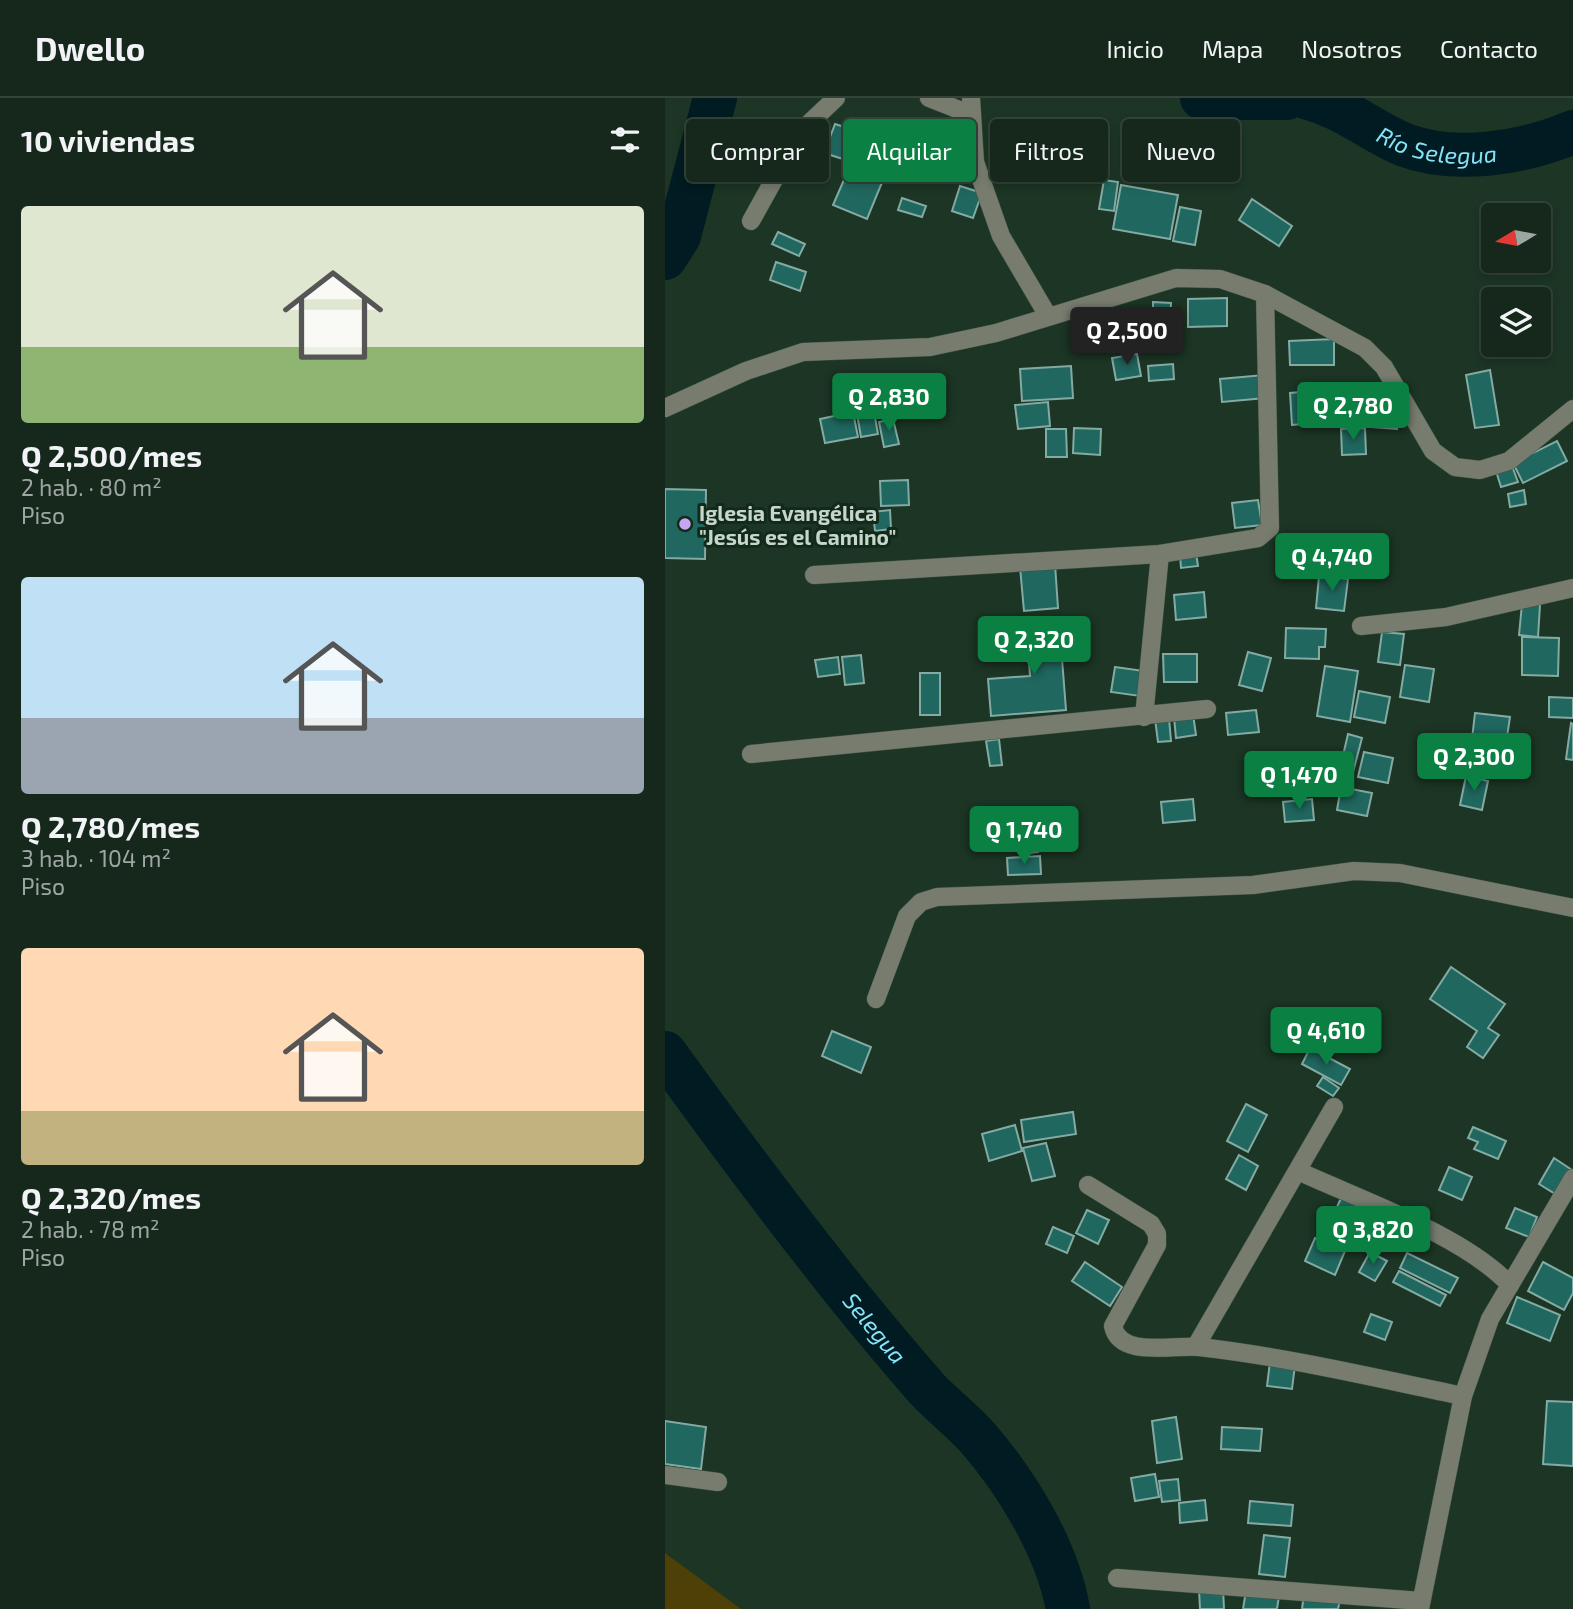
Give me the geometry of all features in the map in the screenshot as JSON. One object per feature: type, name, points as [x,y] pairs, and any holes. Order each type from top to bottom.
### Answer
[{"type":"street","points":[[751,221],[801,131],[836,98]]},
{"type":"street","points":[[929,98],[971,107],[975,162],[1000,236],[1048,316]]},
{"type":"street","points":[[665,408],[746,371],[803,352],[930,347],[996,333],[1176,278],[1220,279],[1265,293],[1365,348],[1384,367],[1433,451],[1455,467],[1480,470],[1510,461],[1573,409]]},
{"type":"street","points":[[814,575],[1160,554],[1258,538],[1270,528],[1265,293]]},
{"type":"street","points":[[1144,717],[1160,554]]},
{"type":"street","points":[[1361,626],[1446,617],[1573,588]]},
{"type":"street","points":[[751,754],[1207,709]]},
{"type":"street","points":[[876,999],[907,916],[921,902],[937,897],[1253,885],[1354,871],[1401,873],[1573,908]]},
{"type":"street","points":[[1196,1346],[1334,1107]]},
{"type":"street","points":[[1298,1171],[1458,1245],[1492,1266],[1510,1284]]},
{"type":"street","points":[[1117,1578],[1420,1605],[1463,1396],[1490,1319],[1573,1178]]},
{"type":"street","points":[[1088,1185],[1151,1224],[1157,1234],[1157,1245],[1113,1326],[1115,1335],[1136,1347],[1196,1346],[1287,1360],[1463,1396]]},
{"type":"street","points":[[665,1475],[718,1482]]},
{"type":"shaded area","points":[[665,1553],[741,1609],[665,1609]]},
{"type":"building","points":[[835,124],[843,127],[843,159],[829,155],[829,140]]},
{"type":"building","points":[[843,182],[882,182],[867,219],[833,205]]},
{"type":"building","points":[[1104,182],[1118,182],[1114,211],[1099,209]]},
{"type":"building","points":[[1121,185],[1178,195],[1170,239],[1113,229]]},
{"type":"building","points":[[960,186],[982,193],[973,218],[952,211]]},
{"type":"building","points":[[902,198],[926,206],[922,217],[898,210]]},
{"type":"building","points":[[1252,199],[1292,226],[1279,246],[1239,220]]},
{"type":"building","points":[[1180,207],[1201,211],[1195,245],[1173,241]]},
{"type":"building","points":[[778,232],[805,244],[799,256],[772,244]]},
{"type":"building","points":[[776,262],[806,272],[800,291],[770,280]]},
{"type":"building","points":[[1227,298],[1227,326],[1188,327],[1188,299]]},
{"type":"building","points":[[1153,302],[1171,303],[1170,328],[1153,328]]},
{"type":"building","points":[[1334,339],[1334,365],[1290,365],[1289,341]]},
{"type":"building","points":[[1137,354],[1141,376],[1116,380],[1112,358]]},
{"type":"building","points":[[1173,364],[1174,379],[1149,381],[1148,366]]},
{"type":"building","points":[[1071,366],[1073,398],[1022,401],[1020,369]]},
{"type":"building","points":[[1490,370],[1499,425],[1475,428],[1466,375]]},
{"type":"building","points":[[1264,375],[1265,398],[1222,402],[1220,379]]},
{"type":"building","points":[[1312,391],[1314,423],[1292,425],[1290,393]]},
{"type":"building","points":[[1048,402],[1050,426],[1018,429],[1015,405]]},
{"type":"building","points":[[1374,403],[1398,405],[1397,429],[1372,427]]},
{"type":"building","points":[[853,412],[858,437],[825,443],[820,419]]},
{"type":"building","points":[[874,412],[878,434],[861,437],[857,414]]},
{"type":"building","points":[[893,419],[899,444],[884,447],[879,422]]},
{"type":"building","points":[[1074,428],[1101,429],[1100,455],[1073,453]]},
{"type":"building","points":[[1365,428],[1366,454],[1342,455],[1341,429]]},
{"type":"building","points":[[1046,429],[1066,429],[1067,457],[1046,457]]},
{"type":"building","points":[[1557,441],[1567,461],[1523,483],[1513,463]]},
{"type":"building","points":[[1512,466],[1518,482],[1501,487],[1496,471]]},
{"type":"building","points":[[908,480],[909,505],[881,506],[880,481]]},
{"type":"building","name":"Iglesia Evangélica \"Jesús es el Camino\"","points":[[665,489],[706,490],[705,559],[665,558]]},
{"type":"building","points":[[1524,490],[1526,504],[1510,507],[1508,494]]},
{"type":"building","points":[[1258,500],[1262,525],[1235,528],[1232,503]]},
{"type":"building","points":[[890,510],[891,529],[875,531],[873,512]]},
{"type":"building","points":[[1196,553],[1198,566],[1181,568],[1180,555]]},
{"type":"building","points":[[1055,564],[1058,608],[1024,611],[1020,567]]},
{"type":"building","points":[[1319,576],[1348,579],[1344,611],[1316,608]]},
{"type":"building","points":[[1204,592],[1206,617],[1176,620],[1174,595]]},
{"type":"building","points":[[1522,604],[1540,605],[1538,637],[1519,635]]},
{"type":"building","points":[[1059,620],[1066,710],[991,716],[988,679],[1030,676],[1026,622]]},
{"type":"building","points":[[1286,628],[1326,629],[1325,647],[1319,647],[1319,659],[1285,658]]},
{"type":"building","points":[[1382,632],[1404,634],[1400,665],[1378,662]]},
{"type":"building","points":[[1522,637],[1559,638],[1558,676],[1522,675]]},
{"type":"building","points":[[1248,652],[1271,658],[1262,691],[1239,685]]},
{"type":"building","points":[[1163,654],[1197,654],[1197,682],[1164,682]]},
{"type":"building","points":[[861,655],[864,683],[845,685],[842,657]]},
{"type":"building","points":[[838,657],[840,674],[818,677],[815,660]]},
{"type":"building","points":[[1405,665],[1434,669],[1429,702],[1400,697]]},
{"type":"building","points":[[1325,666],[1358,671],[1350,722],[1317,716]]},
{"type":"building","points":[[1115,667],[1144,671],[1140,696],[1111,692]]},
{"type":"building","points":[[920,673],[940,673],[940,715],[920,715]]},
{"type":"building","points":[[1359,691],[1390,697],[1385,723],[1354,717]]},
{"type":"building","points":[[1549,697],[1573,698],[1573,718],[1549,717]]},
{"type":"building","points":[[1256,710],[1259,732],[1228,735],[1226,713]]},
{"type":"building","points":[[1475,713],[1510,717],[1506,744],[1472,739]]},
{"type":"building","points":[[1193,714],[1196,735],[1176,738],[1174,717]]},
{"type":"building","points":[[1169,718],[1171,741],[1158,742],[1155,719]]},
{"type":"building","points":[[1571,723],[1573,724],[1573,760],[1566,759]]},
{"type":"building","points":[[1348,734],[1362,738],[1352,776],[1339,773]]},
{"type":"building","points":[[999,739],[1002,765],[990,766],[986,741]]},
{"type":"building","points":[[1364,752],[1393,758],[1388,783],[1358,777]]},
{"type":"building","points":[[1471,759],[1499,763],[1497,777],[1469,773]]},
{"type":"building","points":[[1466,776],[1488,781],[1482,810],[1460,805]]},
{"type":"building","points":[[1341,787],[1372,793],[1367,816],[1337,810]]},
{"type":"building","points":[[1193,799],[1195,820],[1163,823],[1161,802]]},
{"type":"building","points":[[1312,799],[1314,820],[1285,822],[1283,802]]},
{"type":"building","points":[[1035,831],[1038,852],[1023,854],[1020,833]]},
{"type":"building","points":[[1040,856],[1041,874],[1008,875],[1007,858]]},
{"type":"building","points":[[1451,967],[1505,1004],[1488,1028],[1499,1035],[1483,1058],[1467,1047],[1477,1031],[1430,999]]},
{"type":"building","points":[[832,1031],[871,1047],[861,1073],[822,1056]]},
{"type":"building","points":[[1310,1048],[1350,1069],[1341,1085],[1302,1064]]},
{"type":"building","points":[[1323,1077],[1339,1088],[1333,1096],[1317,1086]]},
{"type":"building","points":[[1246,1104],[1267,1115],[1248,1152],[1227,1141]]},
{"type":"building","points":[[1073,1112],[1076,1134],[1024,1142],[1021,1120]]},
{"type":"building","points":[[1015,1125],[1022,1151],[989,1161],[982,1134]]},
{"type":"building","points":[[1473,1127],[1506,1141],[1498,1159],[1474,1149],[1478,1142],[1468,1138]]},
{"type":"building","points":[[1046,1143],[1055,1176],[1032,1181],[1023,1148]]},
{"type":"building","points":[[1239,1155],[1258,1166],[1246,1190],[1226,1179]]},
{"type":"building","points":[[1554,1158],[1572,1170],[1557,1195],[1539,1184]]},
{"type":"building","points":[[1449,1167],[1472,1177],[1462,1200],[1439,1190]]},
{"type":"building","points":[[1341,1198],[1363,1209],[1350,1237],[1328,1227]]},
{"type":"building","points":[[1515,1208],[1537,1217],[1529,1237],[1506,1228]]},
{"type":"building","points":[[1087,1210],[1109,1220],[1098,1244],[1076,1233]]},
{"type":"building","points":[[1053,1227],[1074,1236],[1067,1253],[1046,1244]]},
{"type":"building","points":[[1315,1238],[1345,1251],[1335,1275],[1305,1261]]},
{"type":"building","points":[[1370,1252],[1387,1261],[1375,1281],[1359,1272]]},
{"type":"building","points":[[1407,1253],[1458,1278],[1450,1293],[1400,1268]]},
{"type":"building","points":[[1085,1262],[1122,1287],[1110,1306],[1072,1281]]},
{"type":"building","points":[[1543,1262],[1573,1278],[1573,1293],[1564,1310],[1528,1291]]},
{"type":"building","points":[[1399,1271],[1446,1295],[1440,1306],[1393,1282]]},
{"type":"building","points":[[1517,1297],[1560,1315],[1550,1341],[1507,1323]]},
{"type":"building","points":[[1371,1314],[1392,1322],[1385,1340],[1364,1332]]},
{"type":"building","points":[[1270,1362],[1295,1365],[1292,1389],[1267,1386]]},
{"type":"building","points":[[1547,1401],[1573,1402],[1573,1466],[1543,1464]]},
{"type":"building","points":[[1176,1417],[1182,1459],[1157,1463],[1152,1421]]},
{"type":"building","points":[[665,1421],[706,1427],[701,1469],[665,1464]]},
{"type":"building","points":[[1222,1427],[1262,1429],[1260,1451],[1221,1449]]},
{"type":"building","points":[[1155,1474],[1159,1497],[1135,1501],[1131,1478]]},
{"type":"building","points":[[1178,1479],[1180,1500],[1162,1502],[1159,1481]]},
{"type":"building","points":[[1205,1500],[1207,1520],[1180,1523],[1179,1503]]},
{"type":"building","points":[[1250,1501],[1293,1505],[1291,1526],[1248,1523]]},
{"type":"building","points":[[1264,1535],[1290,1538],[1285,1577],[1259,1574]]},
{"type":"building","points":[[1223,1588],[1224,1609],[1200,1609],[1199,1589]]},
{"type":"building","points":[[1246,1591],[1279,1596],[1277,1609],[1243,1609]]},
{"type":"building","points":[[1304,1594],[1340,1600],[1338,1609],[1302,1609]]},
{"type":"waterway","name":"Río Selegua","points":[[665,258],[679,236],[715,98]]},
{"type":"waterway","name":"Río Selegua","points":[[1202,98],[1287,98]]},
{"type":"waterway","name":"Río Selegua","points":[[1308,98],[1335,108],[1405,145],[1445,154],[1467,155],[1511,150],[1533,146],[1573,132]]},
{"type":"waterway","name":"Selegua","points":[[665,1053],[848,1295],[927,1389],[977,1437],[1007,1475],[1045,1540],[1063,1586],[1068,1609]]},
{"type":"place","name":"Iglesia Evangélica \"Jesús es el Camino\"","points":[[685,524]]}]
